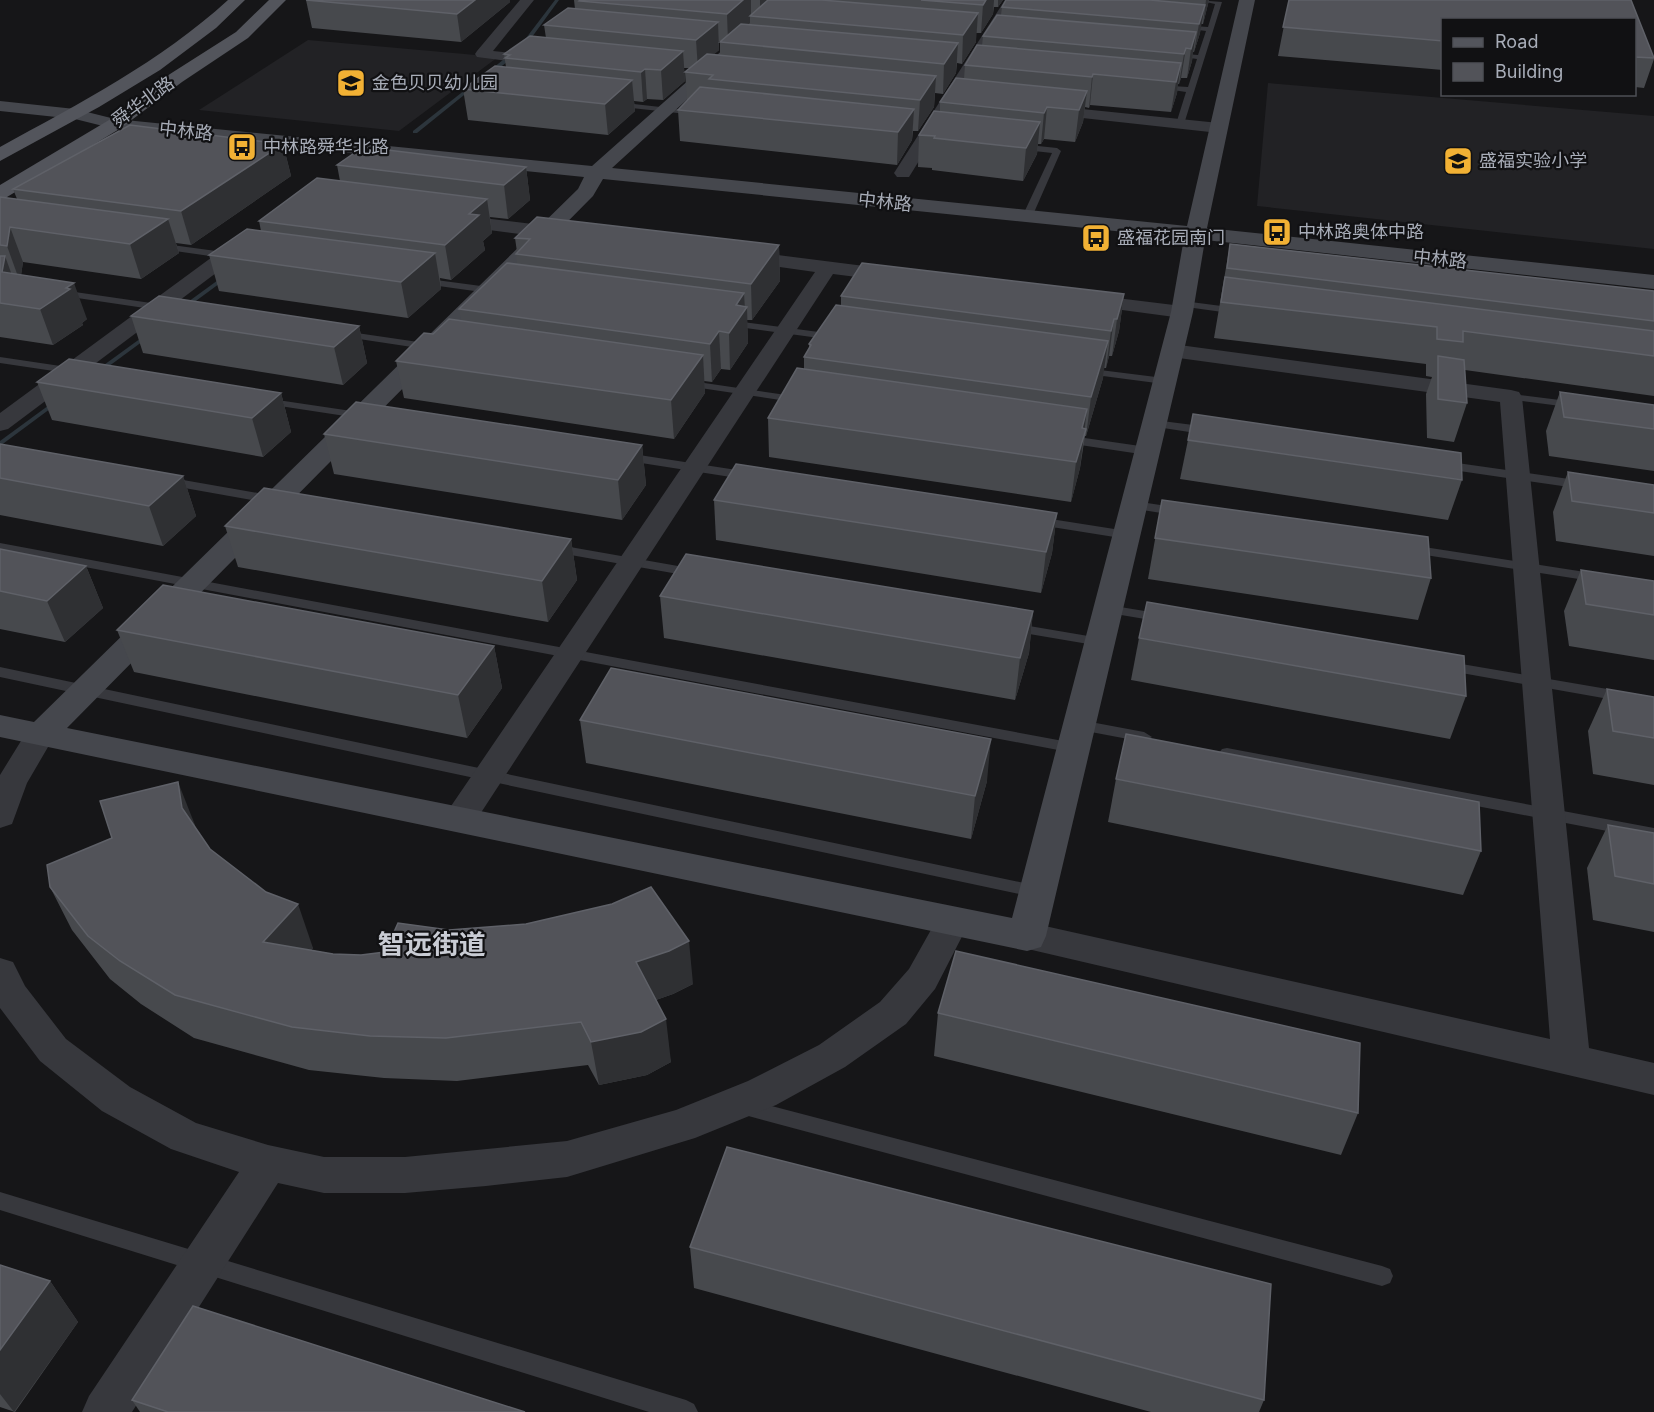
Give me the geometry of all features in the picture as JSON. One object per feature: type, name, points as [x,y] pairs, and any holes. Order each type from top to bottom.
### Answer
[{"type":"main road","name":"舜华北路","points":[[0,155],[156,66],[213,24],[237,0]]},
{"type":"main road","name":"舜华北路","points":[[0,193],[115,124],[176,78],[242,35],[278,0]]},
{"type":"street","points":[[527,0],[482,54],[510,57],[539,55],[565,63]]},
{"type":"street","points":[[0,816],[11,783],[40,735],[436,347],[499,292],[546,232],[586,192],[597,172],[788,0]]},
{"type":"street","points":[[1027,936],[1182,308],[1247,0]]},
{"type":"street","points":[[903,173],[1006,9]]},
{"type":"street","points":[[680,74],[726,79]]},
{"type":"street","points":[[925,99],[971,103]]},
{"type":"street","name":"中林路","points":[[0,106],[75,114],[115,124]]},
{"type":"street","points":[[1029,109],[1219,128]]},
{"type":"street","name":"中林路","points":[[0,121],[49,127],[115,124],[1654,282]]},
{"type":"street","points":[[429,217],[581,236]]},
{"type":"street","points":[[0,424],[170,308],[235,256],[264,228]]},
{"type":"street","points":[[722,254],[920,279]]},
{"type":"street","points":[[459,820],[828,267]]},
{"type":"street","points":[[1063,297],[1182,308]]},
{"type":"street","points":[[1168,366],[1511,397],[1571,1060]]},
{"type":"street","points":[[0,726],[1027,936],[1654,1079]]},
{"type":"street","points":[[0,972],[12,996],[53,1050],[116,1099],[186,1137],[268,1163],[324,1175],[405,1175],[567,1159],[681,1126],[734,1104],[832,1056],[893,1013],[922,979],[953,921]]},
{"type":"street","points":[[105,1412],[268,1163]]},
{"type":"lane","points":[[1180,124],[1219,2],[1200,0]]},
{"type":"lane","points":[[1176,26],[1210,29]]},
{"type":"lane","points":[[1166,54],[1201,57]]},
{"type":"lane","points":[[1144,86],[1191,90]]},
{"type":"lane","points":[[609,104],[702,113]]},
{"type":"lane","points":[[1013,146],[1057,151],[1027,217]]},
{"type":"lane","points":[[148,245],[235,256]]},
{"type":"lane","points":[[407,279],[499,292]]},
{"type":"lane","points":[[45,290],[170,308]]},
{"type":"lane","points":[[1182,308],[1254,314]]},
{"type":"lane","points":[[717,321],[845,338]]},
{"type":"lane","points":[[328,332],[436,347]]},
{"type":"lane","points":[[0,360],[78,372]]},
{"type":"lane","points":[[1070,369],[1168,366]]},
{"type":"lane","points":[[675,382],[816,403]]},
{"type":"lane","points":[[1511,397],[1588,407]]},
{"type":"lane","points":[[256,400],[366,417]]},
{"type":"lane","points":[[1053,437],[1225,434]]},
{"type":"lane","points":[[614,455],[764,478]]},
{"type":"lane","points":[[1424,463],[1597,488]]},
{"type":"lane","points":[[150,479],[281,501]]},
{"type":"lane","points":[[1022,518],[1130,520],[1191,514]]},
{"type":"lane","points":[[540,546],[713,576]]},
{"type":"lane","points":[[0,547],[570,654],[1077,737],[1162,741]]},
{"type":"lane","points":[[1399,547],[1608,579]]},
{"type":"lane","points":[[1108,609],[1178,621]]},
{"type":"lane","points":[[994,624],[1100,642]]},
{"type":"lane","points":[[1432,664],[1654,702]]},
{"type":"lane","points":[[0,672],[1038,892]]},
{"type":"lane","points":[[1209,750],[1654,834]]},
{"type":"lane","points":[[734,1104],[1382,1276]]},
{"type":"lane","points":[[0,1201],[686,1412]]},
{"type":"shaded area","name":"金色贝贝幼儿园","points":[[308,40],[498,57],[399,131],[199,110]]},
{"type":"shaded area","name":"盛福实验小学","points":[[1268,83],[1654,116],[1654,249],[1257,206]]},
{"type":"building","points":[[306,0],[475,0],[457,14]]},
{"type":"building","points":[[580,0],[743,0],[727,14]]},
{"type":"building","points":[[768,0],[822,0],[978,13],[963,35],[750,16]]},
{"type":"building","points":[[921,0],[986,0],[983,5]]},
{"type":"building","points":[[1006,0],[1150,0],[1205,5],[1199,24],[1002,7]]},
{"type":"building","points":[[1289,0],[1631,0],[1654,58],[1636,57],[1636,18],[1441,18],[1441,41],[1283,27]]},
{"type":"building","points":[[568,8],[718,22],[696,40],[544,25]]},
{"type":"building","points":[[997,15],[1196,32],[1191,49],[1186,48],[1184,54],[983,36]]},
{"type":"building","points":[[741,24],[958,43],[944,64],[720,42]]},
{"type":"building","points":[[530,36],[683,51],[661,70],[645,69],[641,72],[505,58],[510,55],[504,54]]},
{"type":"building","points":[[977,45],[1181,63],[1176,82],[965,65]]},
{"type":"building","points":[[707,54],[936,76],[920,100],[709,79],[713,75],[685,72]]},
{"type":"building","points":[[495,66],[632,80],[605,104],[463,89]]},
{"type":"building","points":[[956,78],[1087,91],[1079,110],[1047,107],[1044,113],[940,102]]},
{"type":"building","points":[[700,87],[914,109],[898,132],[678,110]]},
{"type":"building","points":[[934,111],[1040,122],[1026,148],[919,135]]},
{"type":"building","points":[[130,125],[283,144],[181,211],[13,189]]},
{"type":"building","points":[[363,147],[526,167],[504,185],[337,165]]},
{"type":"building","points":[[317,178],[487,199],[469,214],[479,215],[445,245],[259,221]]},
{"type":"building","points":[[0,197],[168,219],[130,244],[10,227],[7,246],[0,245]]},
{"type":"building","points":[[537,217],[779,245],[751,284],[516,254],[530,239],[515,238]]},
{"type":"building","points":[[247,229],[435,253],[401,282],[209,255]]},
{"type":"building","points":[[1230,244],[1654,291],[1654,321],[1227,268]]},
{"type":"building","points":[[0,256],[5,256],[2,272],[74,283],[66,288],[70,289],[40,309],[0,303]]},
{"type":"building","points":[[507,263],[744,293],[736,305],[747,307],[729,333],[719,331],[710,344],[459,309]]},
{"type":"building","points":[[862,263],[1124,294],[1111,331],[841,296]]},
{"type":"building","points":[[1225,277],[1654,331],[1654,356],[1463,331],[1463,342],[1437,339],[1437,327],[1221,302]]},
{"type":"building","points":[[159,296],[359,326],[334,347],[131,316]]},
{"type":"building","points":[[836,305],[1108,341],[1091,397],[804,357],[811,345],[809,344]]},
{"type":"building","points":[[449,319],[703,355],[671,400],[396,361],[424,333],[433,334]]},
{"type":"building","points":[[1438,356],[1464,360],[1467,403],[1438,399]]},
{"type":"building","points":[[69,359],[281,393],[252,418],[37,382]]},
{"type":"building","points":[[797,368],[1087,409],[1082,428],[1086,429],[1076,462],[768,418]]},
{"type":"building","points":[[1560,392],[1654,405],[1654,429],[1564,417]]},
{"type":"building","points":[[356,402],[642,445],[618,480],[324,434]]},
{"type":"building","points":[[1193,414],[1461,453],[1462,480],[1188,440]]},
{"type":"building","points":[[0,444],[183,476],[149,506],[0,478]]},
{"type":"building","points":[[736,464],[1057,513],[1046,552],[714,500]]},
{"type":"building","points":[[1568,472],[1654,485],[1654,513],[1572,501]]},
{"type":"building","points":[[264,488],[571,539],[542,581],[225,526]]},
{"type":"building","points":[[1162,500],[1428,537],[1431,578],[1155,538]]},
{"type":"building","points":[[0,549],[86,566],[47,601],[0,591]]},
{"type":"building","points":[[686,554],[1033,611],[1020,658],[660,596]]},
{"type":"building","points":[[1581,570],[1654,581],[1654,615],[1586,604]]},
{"type":"building","points":[[163,585],[494,646],[458,695],[117,630]]},
{"type":"building","points":[[1147,602],[1464,656],[1466,696],[1139,638]]},
{"type":"building","points":[[611,668],[991,739],[975,796],[580,720]]},
{"type":"building","points":[[1607,689],[1654,697],[1654,738],[1613,731]]},
{"type":"building","points":[[1126,734],[1479,802],[1481,851],[1116,779]]},
{"type":"building","points":[[178,782],[182,808],[210,849],[266,892],[298,904],[263,942],[333,954],[361,955],[385,952],[398,923],[449,930],[526,924],[612,904],[651,887],[689,941],[669,951],[636,962],[666,1019],[641,1032],[591,1042],[581,1022],[446,1038],[370,1036],[292,1027],[175,995],[120,961],[88,936],[50,887],[47,865],[112,838],[100,801]]},
{"type":"building","points":[[1608,825],[1654,833],[1654,884],[1615,876]]},
{"type":"building","points":[[956,951],[1360,1043],[1358,1113],[938,1013]]},
{"type":"building","points":[[727,1147],[1271,1284],[1264,1400],[690,1247]]},
{"type":"building","points":[[0,1265],[50,1281],[0,1350]]},
{"type":"building","points":[[193,1306],[525,1412],[168,1412],[132,1400]]},
{"type":"waterway","points":[[490,73],[522,47],[557,0]]},
{"type":"waterway","points":[[415,132],[472,87]]},
{"type":"waterway","points":[[183,308],[225,277]]},
{"type":"waterway","points":[[99,371],[148,335]]},
{"type":"waterway","points":[[0,444],[56,402]]},
{"type":"place","name":"金色贝贝幼儿园","points":[[351,83]]},
{"type":"place","name":"中林路舜华北路","points":[[242,147]]},
{"type":"place","name":"盛福实验小学","points":[[1458,161]]},
{"type":"place","name":"中林路奥体中路","points":[[1277,232]]},
{"type":"place","name":"盛福花园南门","points":[[1096,238]]},
{"type":"district","name":"智远街道","points":[[432,945]]}]
